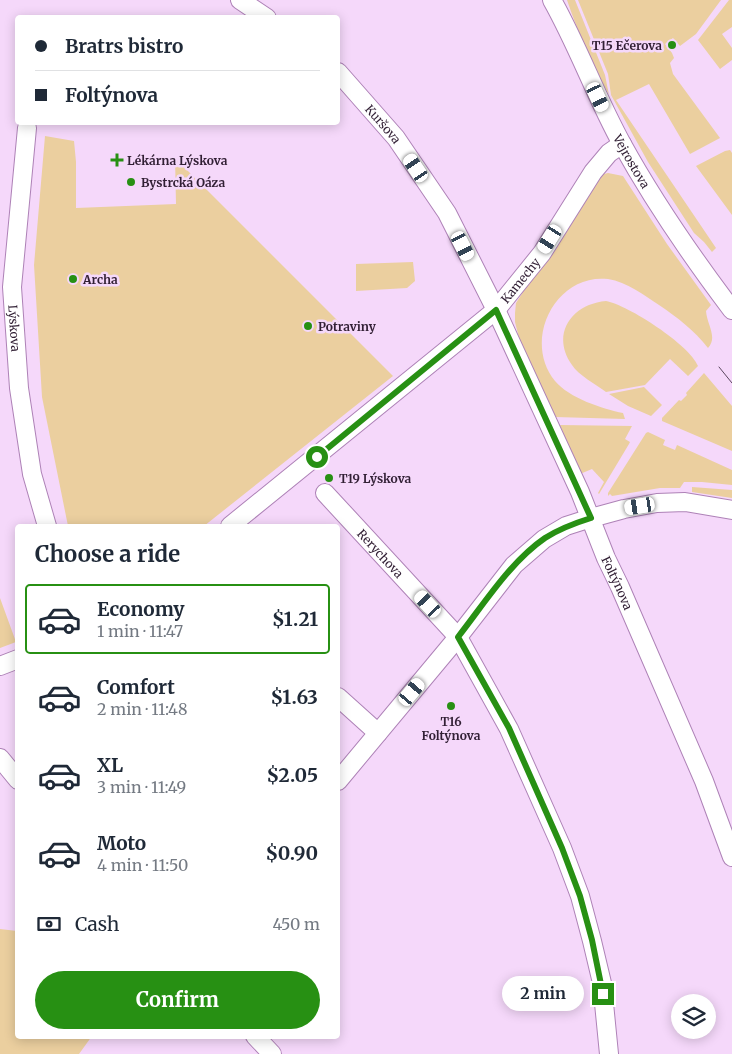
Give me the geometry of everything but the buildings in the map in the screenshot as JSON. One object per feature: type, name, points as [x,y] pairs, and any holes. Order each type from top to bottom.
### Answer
[{"type":"street","points":[[240,0],[262,15]]},
{"type":"street","name":"Vejrostova","points":[[552,0],[622,144],[656,202],[732,310]]},
{"type":"street","name":"Kuršova","points":[[340,74],[396,138],[446,213],[496,310]]},
{"type":"street","name":"Lýskova","points":[[27,128],[12,287],[19,388],[32,474],[46,524]]},
{"type":"street","name":"Kamechy","points":[[233,524],[496,310],[542,253],[593,172],[609,153],[622,144]]},
{"type":"street","name":"Foltýnova","points":[[496,310],[591,518],[606,558],[704,781],[732,857]]},
{"type":"street","name":"Rerychova","points":[[325,493],[458,637]]},
{"type":"street","points":[[340,779],[458,637],[514,566],[538,544],[566,526],[624,508],[671,502],[701,504],[732,510]]},
{"type":"street","points":[[458,637],[509,728],[562,848],[580,896],[602,984],[609,1054]]},
{"type":"street","points":[[0,666],[15,660]]},
{"type":"street","points":[[340,698],[378,733]]},
{"type":"street","points":[[0,758],[15,776]]},
{"type":"street","points":[[258,1039],[272,1054]]},
{"type":"shaded area","points":[[567,0],[575,0],[605,75],[609,95],[586,48]]},
{"type":"shaded area","points":[[578,0],[721,0],[696,34],[680,46],[673,38],[665,44],[674,58],[670,63],[673,74],[720,138],[690,154],[649,84],[616,100],[716,248],[712,252],[694,233],[648,162],[611,95],[608,74]]},
{"type":"shaded area","points":[[729,0],[732,0],[732,27],[722,34],[732,48],[732,60],[720,69],[698,40]]},
{"type":"shaded area","points":[[45,136],[74,141],[76,208],[176,204],[175,158],[393,376],[207,524],[68,524],[42,397],[34,265]]},
{"type":"shaded area","points":[[730,150],[732,153],[732,215],[696,166]]},
{"type":"shaded area","points":[[608,173],[623,176],[667,244],[711,305],[706,311],[712,340],[708,348],[673,315],[641,293],[622,283],[608,279],[589,280],[573,287],[559,298],[549,313],[543,330],[542,347],[546,365],[555,381],[569,393],[596,406],[623,413],[625,419],[555,417],[519,338],[515,322],[516,303],[523,292],[521,290],[600,175]]},
{"type":"shaded area","points":[[413,262],[415,281],[407,288],[356,291],[356,264]]},
{"type":"shaded area","points":[[606,301],[629,310],[657,327],[693,357],[698,366],[688,376],[670,359],[645,385],[606,392],[588,380],[575,369],[566,353],[563,342],[564,332],[574,314],[594,303]]},
{"type":"shaded area","points":[[704,373],[732,406],[732,451],[662,421],[662,418],[679,400],[681,401],[687,395],[686,393]]},
{"type":"shaded area","points":[[644,387],[662,405],[651,416],[628,406],[609,394]]},
{"type":"shaded area","points":[[560,425],[632,426],[625,439],[630,442],[599,494],[604,482],[592,469],[580,474]]},
{"type":"shaded area","points":[[648,432],[665,440],[663,445],[675,450],[677,445],[732,470],[732,485],[684,482],[680,488],[660,488],[612,496],[610,494],[608,496],[608,493]]},
{"type":"shaded area","points":[[692,487],[732,490],[732,498],[692,492]]},
{"type":"shaded area","points":[[0,598],[15,642],[0,648]]},
{"type":"shaded area","points":[[0,929],[15,931],[15,1039],[90,1039],[79,1054],[0,1054]]},
{"type":"tram line","points":[[719,367],[732,383]]},
{"type":"place","name":"T15 Ečerova","points":[[672,45]]},
{"type":"place","name":"Lékárna Lýskova","points":[[117,160]]},
{"type":"place","name":"Bystrcká Oáza","points":[[131,182]]},
{"type":"place","name":"Archa","points":[[73,279]]},
{"type":"place","name":"Potraviny","points":[[308,326]]},
{"type":"place","name":"T19 Lýskova","points":[[329,478]]},
{"type":"place","name":"T16 Foltýnova","points":[[451,706]]},
{"type":"route","points":[[317,457],[496,310],[591,518],[566,526],[544,539],[514,566],[458,637],[509,728],[562,848],[580,896],[592,940],[603,994]]}]
